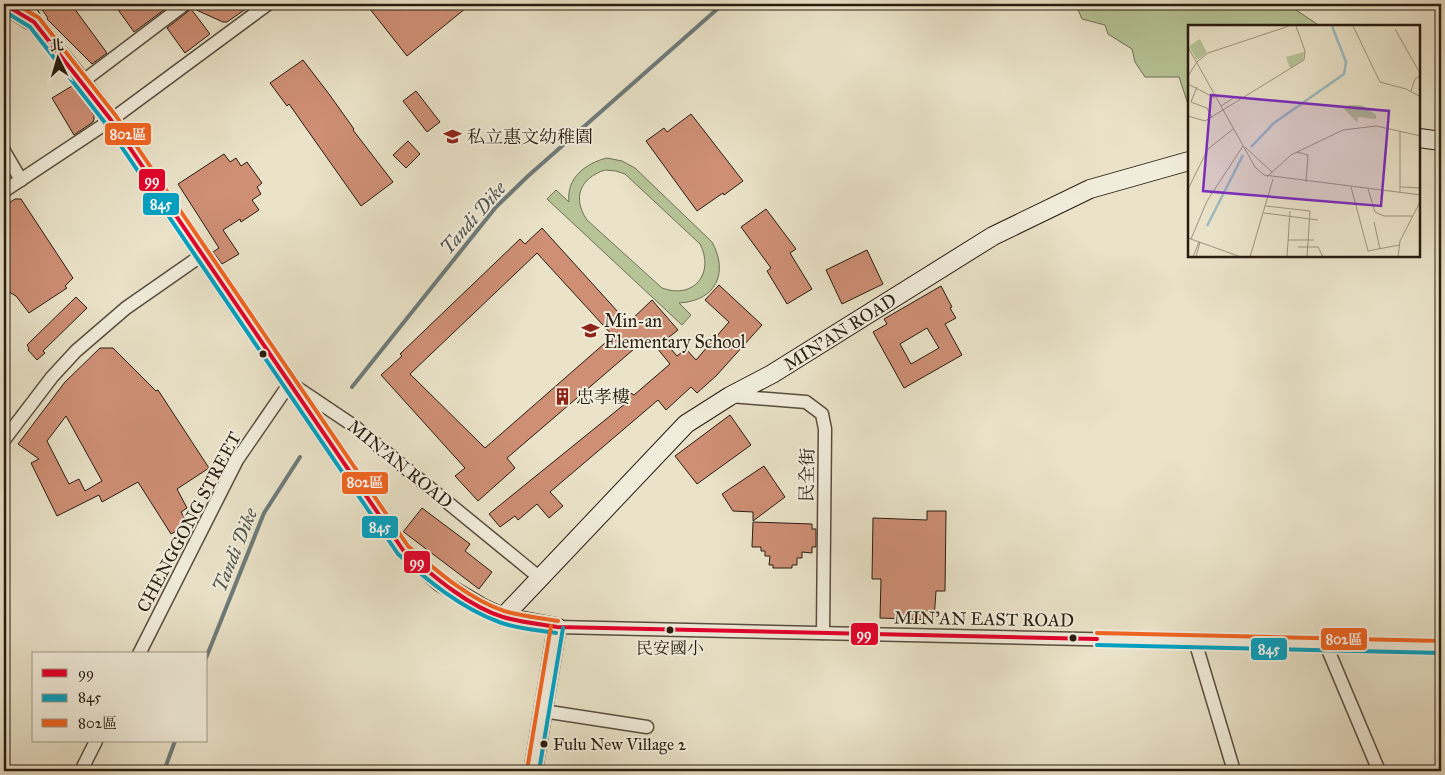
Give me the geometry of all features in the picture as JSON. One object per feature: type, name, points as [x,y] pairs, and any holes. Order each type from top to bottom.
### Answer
[{"type":"street","points":[[4,4],[34,22]]},
{"type":"street","name":"MIN'AN ROAD","points":[[22,4],[111,120],[290,383],[354,426],[540,578]]},
{"type":"street","points":[[82,82],[185,4]]},
{"type":"street","points":[[4,191],[111,120],[268,4]]},
{"type":"street","points":[[1420,138],[1441,142]]},
{"type":"street","points":[[4,151],[21,180]]},
{"type":"street","name":"MIN'AN ROAD","points":[[503,617],[686,424],[730,396],[779,369],[992,236],[1090,189],[1188,161]]},
{"type":"street","points":[[4,440],[52,377],[76,351],[126,308],[202,255]]},
{"type":"street","points":[[290,383],[403,550],[440,583],[483,608],[503,617],[557,627],[533,771]]},
{"type":"street","name":"CHENGGONG STREET","points":[[140,652],[237,460],[290,383]]},
{"type":"street","name":"民全街","points":[[730,396],[806,402],[822,414],[825,429],[823,633]]},
{"type":"street","name":"MIN'AN EAST ROAD","points":[[557,627],[1441,648]]},
{"type":"street","points":[[1195,641],[1234,771]]},
{"type":"street","points":[[1326,645],[1379,771]]},
{"type":"street","points":[[542,711],[647,726]]},
{"type":"street","points":[[82,771],[96,742]]},
{"type":"green space","points":[[1287,4],[1318,25],[1188,25],[1188,104],[1179,77],[1145,77],[1135,62],[1132,49],[1108,34],[1105,25],[1082,19],[1076,5]]},
{"type":"green space","points":[[607,158],[622,161],[635,168],[712,242],[719,264],[719,274],[716,283],[702,297],[679,303],[691,315],[682,325],[547,199],[556,190],[569,202],[569,193],[574,179],[585,168]],"holes":[[[605,170],[625,174],[700,244],[705,265],[699,281],[692,287],[673,291],[662,288],[587,220],[580,204],[581,190],[584,184],[590,178]]]},
{"type":"building","points":[[38,4],[71,4],[107,53],[92,64],[47,19]]},
{"type":"building","points":[[114,4],[172,4],[134,32]]},
{"type":"building","points":[[193,4],[253,4],[227,22],[223,22],[192,8]]},
{"type":"building","points":[[366,4],[471,4],[407,56]]},
{"type":"building","points":[[191,9],[210,34],[185,53],[167,28]]},
{"type":"building","points":[[303,60],[393,182],[361,206],[289,104],[287,106],[270,83]]},
{"type":"building","points":[[72,86],[94,115],[93,122],[74,135],[52,98]]},
{"type":"building","points":[[416,91],[440,122],[427,132],[403,101]]},
{"type":"building","points":[[691,114],[743,181],[697,211],[646,141],[664,128],[667,132]]},
{"type":"building","points":[[408,141],[420,154],[406,168],[393,155]]},
{"type":"building","points":[[224,154],[230,162],[236,158],[241,166],[247,162],[262,183],[257,187],[261,194],[252,200],[259,210],[241,222],[240,219],[223,230],[239,254],[222,264],[213,252],[219,248],[178,184]]},
{"type":"building","points":[[15,199],[21,199],[73,278],[65,286],[67,288],[29,313],[16,296],[4,289],[4,206]]},
{"type":"building","points":[[766,209],[796,249],[790,253],[812,289],[787,304],[767,271],[771,268],[741,227]]},
{"type":"building","points":[[542,228],[628,323],[652,300],[678,330],[664,341],[677,356],[686,349],[696,360],[729,322],[705,300],[719,285],[762,325],[716,376],[697,393],[691,387],[666,410],[658,400],[550,492],[563,506],[549,518],[537,504],[518,520],[515,516],[500,527],[489,514],[626,403],[622,398],[629,392],[634,395],[670,364],[648,337],[507,458],[515,468],[478,501],[455,476],[465,468],[381,375],[402,356],[400,354],[520,239],[525,244]],"holes":[[[537,253],[613,336],[485,448],[410,374]]]},
{"type":"building","points":[[867,250],[883,284],[842,304],[826,270]]},
{"type":"building","points":[[941,286],[956,318],[945,324],[962,355],[904,388],[873,332],[887,324],[884,319]],"holes":[[[927,328],[939,348],[911,364],[900,344]]]},
{"type":"building","points":[[76,297],[87,308],[43,351],[45,353],[37,360],[28,350],[27,345]]},
{"type":"building","points":[[100,348],[113,348],[156,391],[158,390],[209,468],[177,489],[187,508],[181,512],[188,524],[171,534],[138,482],[102,502],[99,495],[57,516],[31,463],[39,459],[18,444],[65,382]],"holes":[[[66,416],[102,481],[85,491],[79,479],[69,484],[47,441]]]},
{"type":"building","points":[[730,415],[751,445],[697,484],[675,456]]},
{"type":"building","points":[[764,466],[785,497],[753,521],[753,512],[733,511],[722,494]]},
{"type":"building","points":[[422,508],[470,544],[465,551],[492,572],[479,589],[403,532]]},
{"type":"building","points":[[927,511],[946,511],[945,591],[936,591],[934,620],[880,618],[881,579],[872,579],[873,518],[927,520]]},
{"type":"building","points":[[753,522],[812,524],[812,529],[816,529],[816,547],[812,547],[812,553],[802,552],[802,558],[797,558],[797,565],[792,565],[792,568],[773,568],[773,565],[769,565],[770,556],[765,556],[765,551],[761,551],[761,547],[752,547]]},
{"type":"waterway","name":"Tandi Dike","points":[[352,387],[496,207],[528,176],[723,4]]},
{"type":"waterway","name":"Tandi Dike","points":[[208,653],[264,513],[300,457]]},
{"type":"waterway","name":"Tandi Dike","points":[[164,771],[175,742]]},
{"type":"transit line","name":"99","points":[[4,4],[34,22],[111,120],[403,550],[450,588],[476,605],[509,619],[557,627],[1097,639]]},
{"type":"transit line","name":"802區","points":[[16,4],[39,18],[116,116],[408,546],[453,583],[491,606],[524,616],[558,621]]},
{"type":"transit line","name":"845","points":[[4,11],[30,27],[106,124],[398,554],[446,593],[471,609],[499,622],[513,626],[556,633]]},
{"type":"transit line","name":"802區","points":[[527,770],[551,626]]},
{"type":"transit line","name":"845","points":[[539,771],[563,628]]},
{"type":"transit line","name":"802區","points":[[1097,633],[1441,641]]},
{"type":"transit line","name":"845","points":[[1097,645],[1441,653]]},
{"type":"place","name":"私立惠文幼稚園","points":[[453,137]]},
{"type":"place","name":"Min-an Elementary School","points":[[590,331]]},
{"type":"place","name":"忠孝樓","points":[[562,397]]},
{"type":"place","name":"民安國小","points":[[670,630]]},
{"type":"place","name":"Fulu New Village 2","points":[[544,744]]}]
